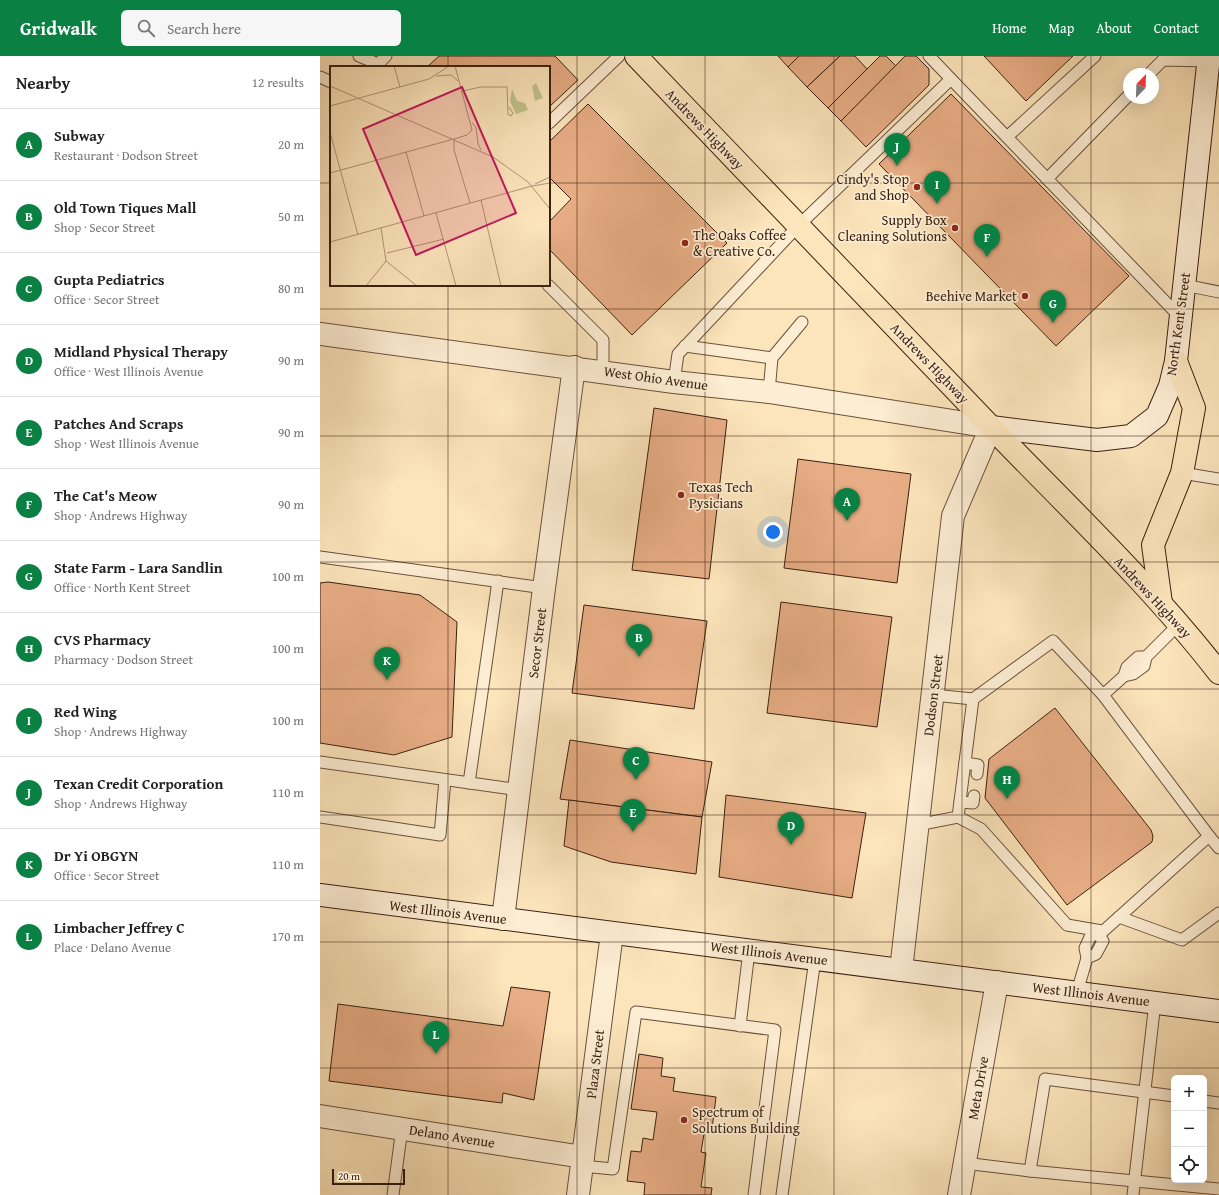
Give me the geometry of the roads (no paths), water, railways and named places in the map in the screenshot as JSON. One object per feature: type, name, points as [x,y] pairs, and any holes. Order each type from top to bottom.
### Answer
[{"type":"main road","name":"Andrews Highway","points":[[636,56],[991,427],[1085,523],[1179,624],[1219,673]]},
{"type":"main road","points":[[1160,603],[1153,545],[1182,473],[1194,408],[1176,361]]},
{"type":"street","name":"North Kent Street","points":[[991,427],[1097,440],[1131,436],[1157,416],[1170,386],[1176,361],[1184,285],[1212,83],[1209,58]]},
{"type":"street","name":"West Ohio Avenue","points":[[320,334],[574,367],[674,382],[769,392],[991,427]]},
{"type":"street","name":"Secor Street","points":[[503,919],[544,588],[574,367]]},
{"type":"street","name":"Dodson Street","points":[[901,970],[953,516],[991,427]]},
{"type":"street","name":"West Illinois Avenue","points":[[320,895],[1219,1011]]},
{"type":"street","name":"Plaza Street","points":[[578,1195],[612,933]]},
{"type":"street","name":"Meta Drive","points":[[958,1195],[997,982]]},
{"type":"street","name":"Delano Avenue","points":[[320,1116],[402,1128],[583,1161]]},
{"type":"lane","points":[[359,56],[378,64],[386,56]]},
{"type":"lane","points":[[550,122],[619,56]]},
{"type":"lane","points":[[929,56],[1181,317]]},
{"type":"lane","points":[[1007,137],[1095,56]]},
{"type":"lane","points":[[1154,68],[1162,58],[1209,58]]},
{"type":"lane","points":[[320,77],[330,82]]},
{"type":"lane","points":[[674,382],[678,354],[685,346],[798,226],[951,79]]},
{"type":"lane","points":[[1047,179],[1123,101]]},
{"type":"lane","points":[[1184,285],[1219,292]]},
{"type":"lane","points":[[549,286],[603,340],[603,371]]},
{"type":"lane","points":[[769,392],[772,358],[802,322]]},
{"type":"lane","points":[[685,346],[772,358]]},
{"type":"lane","points":[[1182,473],[1219,479]]},
{"type":"lane","points":[[320,557],[544,588]]},
{"type":"lane","points":[[469,783],[498,581]]},
{"type":"lane","points":[[1103,695],[1124,676],[1127,666],[1138,658],[1146,657],[1179,624]]},
{"type":"lane","points":[[933,695],[973,699],[1053,640],[1103,695],[1219,848]]},
{"type":"lane","points":[[958,817],[973,699]]},
{"type":"lane","points":[[320,762],[520,790]]},
{"type":"lane","points":[[965,763],[978,765],[977,774]]},
{"type":"lane","points":[[320,817],[440,835],[445,780]]},
{"type":"lane","points":[[960,802],[973,803],[974,796]]},
{"type":"lane","points":[[917,825],[958,817],[981,829],[1067,925],[1101,933]]},
{"type":"lane","points":[[1077,992],[1087,958],[1085,948],[1091,935],[1101,933],[1209,836]]},
{"type":"lane","points":[[1119,917],[1182,940],[1219,913]]},
{"type":"lane","points":[[740,1026],[749,951]]},
{"type":"lane","points":[[782,1195],[815,959]]},
{"type":"lane","points":[[1133,1195],[1155,1002]]},
{"type":"lane","points":[[583,1161],[612,1169],[636,1012],[775,1030],[754,1195]]},
{"type":"lane","points":[[1030,1171],[1045,1079],[1171,1096]]},
{"type":"lane","points":[[1207,1101],[1219,1103]]},
{"type":"lane","points":[[392,1195],[402,1128]]},
{"type":"lane","points":[[964,1163],[1030,1171],[1219,1189]]},
{"type":"place","name":"Texan Credit Corporation","points":[[897,166]]},
{"type":"place","name":"Cindy's Stop and Shop","points":[[917,187]]},
{"type":"place","name":"Red Wing","points":[[937,204]]},
{"type":"place","name":"Supply Box Cleaning Solutions","points":[[955,228]]},
{"type":"place","name":"The Oaks Coffee & Creative Co.","points":[[685,243]]},
{"type":"place","name":"The Cat's Meow","points":[[987,257]]},
{"type":"place","name":"Beehive Market","points":[[1025,296]]},
{"type":"place","name":"State Farm - Lara Sandlin","points":[[1053,323]]},
{"type":"place","name":"Texas Tech Pysicians","points":[[681,495]]},
{"type":"place","name":"Subway","points":[[847,521]]},
{"type":"place","name":"Old Town Tiques Mall","points":[[639,657]]},
{"type":"place","name":"Dr Yi OBGYN","points":[[387,680]]},
{"type":"place","name":"Gupta Pediatrics","points":[[636,780]]},
{"type":"place","name":"CVS Pharmacy","points":[[1007,799]]},
{"type":"place","name":"Patches And Scraps","points":[[633,832]]},
{"type":"place","name":"Midland Physical Therapy","points":[[791,845]]},
{"type":"place","name":"Limbacher Jeffrey C","points":[[436,1054]]},
{"type":"place","name":"Spectrum of Solutions Building","points":[[684,1120]]}]
